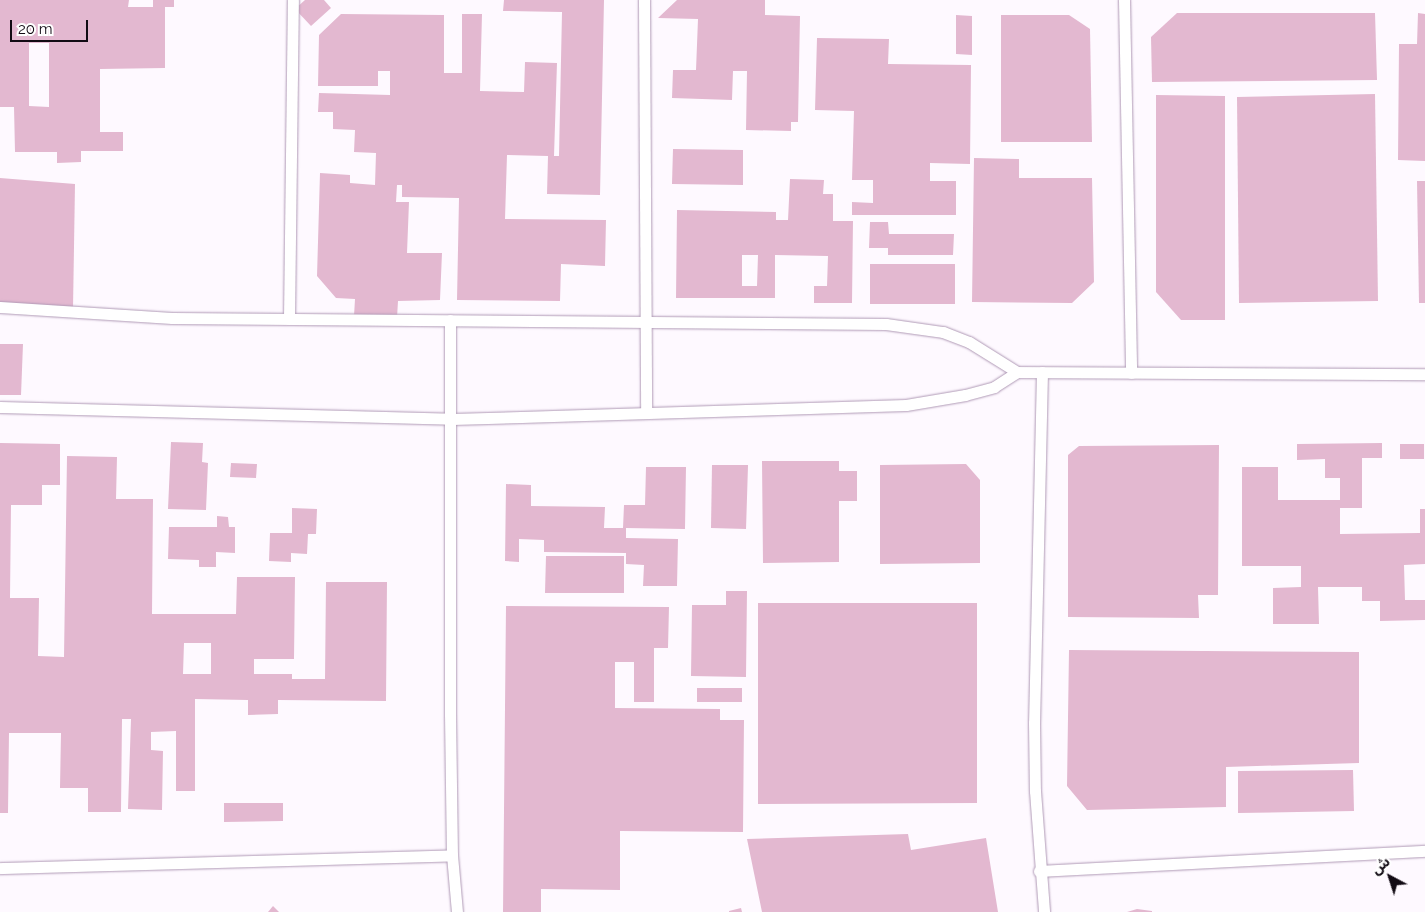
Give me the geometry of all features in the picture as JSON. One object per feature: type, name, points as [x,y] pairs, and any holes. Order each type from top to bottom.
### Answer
[{"type":"lane","points":[[289,319],[294,0]]},
{"type":"lane","points":[[644,0],[646,412]]},
{"type":"lane","points":[[1124,0],[1131,373]]},
{"type":"lane","points":[[0,307],[172,318],[915,326],[969,342],[1017,372],[1425,374]]},
{"type":"lane","points":[[450,320],[452,419],[449,560],[452,855],[457,912]]},
{"type":"lane","points":[[0,407],[452,419],[906,405],[965,395],[994,387],[1017,372]]},
{"type":"lane","points":[[1042,372],[1034,723],[1039,871],[1044,912]]},
{"type":"lane","points":[[1039,871],[1425,851]]},
{"type":"lane","points":[[0,868],[452,855]]},
{"type":"building","points":[[0,0],[129,0],[128,7],[153,7],[153,0],[174,0],[174,7],[165,7],[165,68],[100,69],[100,132],[123,132],[123,151],[81,151],[81,162],[57,163],[57,152],[15,152],[14,107],[0,107]],"holes":[[[29,43],[49,43],[49,107],[29,106]]]},
{"type":"building","points":[[305,0],[324,0],[331,8],[311,26],[295,9]]},
{"type":"building","points":[[504,0],[604,0],[600,195],[547,194],[548,156],[507,155],[505,219],[606,220],[605,266],[561,264],[560,301],[457,300],[459,198],[402,197],[402,185],[397,185],[396,202],[409,202],[407,253],[442,253],[440,300],[398,301],[397,318],[354,316],[355,299],[336,298],[317,276],[320,173],[350,175],[350,183],[375,185],[376,153],[354,152],[355,130],[333,129],[333,112],[318,112],[319,93],[390,95],[390,71],[378,71],[378,86],[318,86],[319,35],[341,14],[444,15],[444,73],[462,73],[462,14],[482,14],[480,91],[524,92],[525,62],[557,63],[554,156],[559,156],[562,12],[503,11]]},
{"type":"building","points":[[677,0],[765,0],[765,15],[800,16],[798,122],[791,122],[791,131],[746,130],[747,71],[733,71],[732,100],[672,98],[673,70],[696,70],[698,19],[658,18]]},
{"type":"building","points":[[1177,13],[1375,13],[1377,80],[1152,82],[1151,37]]},
{"type":"building","points":[[1418,13],[1425,14],[1425,161],[1398,160],[1399,44],[1417,44]]},
{"type":"building","points":[[956,15],[972,16],[972,55],[956,54]]},
{"type":"building","points":[[1001,15],[1069,15],[1090,29],[1092,142],[1001,142]]},
{"type":"building","points":[[817,38],[889,39],[888,64],[971,65],[970,164],[930,163],[930,181],[956,181],[956,215],[852,215],[852,202],[873,203],[873,180],[852,180],[854,111],[815,110]]},
{"type":"building","points":[[1375,94],[1378,301],[1239,303],[1237,97]]},
{"type":"building","points":[[1156,95],[1225,96],[1225,320],[1181,320],[1156,292]]},
{"type":"building","points":[[673,149],[743,150],[743,185],[672,184]]},
{"type":"building","points":[[974,158],[1019,159],[1019,178],[1092,178],[1094,282],[1072,303],[972,302]]},
{"type":"building","points":[[0,178],[75,184],[73,309],[0,302]]},
{"type":"building","points":[[790,179],[824,180],[823,194],[833,194],[833,221],[853,221],[852,303],[814,303],[814,286],[827,286],[828,256],[775,255],[775,298],[676,298],[677,210],[776,212],[776,220],[788,220]],"holes":[[[742,255],[758,255],[757,286],[742,286]]]},
{"type":"building","points":[[1417,181],[1425,181],[1425,303],[1419,303]]},
{"type":"building","points":[[870,222],[888,222],[889,234],[954,234],[953,255],[888,255],[888,248],[869,248]]},
{"type":"building","points":[[870,264],[955,264],[955,304],[870,304]]},
{"type":"building","points":[[0,344],[23,344],[21,395],[0,395]]},
{"type":"building","points":[[171,442],[203,443],[202,462],[208,463],[206,510],[168,509]]},
{"type":"building","points":[[0,443],[60,444],[60,485],[42,485],[42,505],[11,505],[10,598],[39,598],[38,656],[64,657],[67,456],[117,457],[116,499],[153,499],[152,614],[236,614],[237,577],[295,577],[294,659],[254,659],[254,674],[292,674],[292,679],[325,679],[326,582],[387,582],[386,701],[278,700],[278,714],[248,715],[248,700],[195,699],[195,791],[176,791],[176,731],[151,732],[151,750],[163,751],[162,810],[128,809],[131,719],[122,719],[121,812],[88,812],[88,788],[60,788],[61,733],[9,733],[8,813],[0,813]],"holes":[[[184,643],[211,643],[211,674],[183,674]]]},
{"type":"building","points":[[1382,443],[1382,458],[1362,458],[1362,508],[1340,508],[1340,534],[1420,533],[1420,509],[1425,509],[1425,564],[1404,565],[1405,600],[1425,600],[1425,620],[1380,621],[1380,601],[1362,601],[1362,587],[1318,587],[1319,624],[1273,624],[1273,588],[1301,587],[1301,566],[1242,566],[1242,467],[1278,467],[1278,500],[1340,500],[1340,478],[1325,478],[1325,459],[1297,460],[1297,444]]},
{"type":"building","points":[[1400,444],[1424,444],[1424,459],[1400,459]]},
{"type":"building","points":[[1219,445],[1218,595],[1198,595],[1199,618],[1068,617],[1068,455],[1079,446]]},
{"type":"building","points":[[762,461],[839,461],[839,471],[857,471],[857,501],[839,501],[839,562],[763,563]]},
{"type":"building","points":[[231,463],[257,464],[256,478],[230,477]]},
{"type":"building","points":[[966,464],[980,480],[980,563],[880,564],[880,465]]},
{"type":"building","points":[[712,465],[748,465],[746,529],[711,528]]},
{"type":"building","points":[[646,467],[686,467],[685,529],[626,528],[626,538],[678,539],[677,586],[643,586],[644,565],[626,564],[626,553],[544,552],[544,540],[519,539],[519,562],[505,561],[506,484],[531,485],[531,506],[605,507],[604,528],[623,528],[624,505],[645,505]]},
{"type":"building","points":[[292,508],[317,509],[316,534],[308,534],[307,554],[291,553],[291,562],[269,561],[270,533],[292,533]]},
{"type":"building","points":[[217,516],[228,517],[229,527],[235,527],[235,553],[216,552],[216,567],[199,567],[199,560],[168,559],[169,527],[217,527]]},
{"type":"building","points":[[546,556],[624,556],[624,593],[545,593]]},
{"type":"building","points":[[726,591],[747,591],[746,677],[691,676],[692,605],[726,605]]},
{"type":"building","points":[[758,603],[977,603],[977,803],[758,804]]},
{"type":"building","points":[[506,606],[669,607],[668,648],[654,648],[654,702],[634,702],[634,662],[615,662],[615,708],[720,709],[720,720],[744,720],[743,832],[620,831],[620,890],[541,889],[541,912],[503,912]]},
{"type":"building","points":[[1069,650],[1359,652],[1359,763],[1226,767],[1226,807],[1087,810],[1067,786]]},
{"type":"building","points":[[697,688],[742,688],[742,702],[697,702]]},
{"type":"building","points":[[1353,770],[1354,811],[1238,813],[1238,771]]},
{"type":"building","points":[[224,803],[283,803],[283,821],[224,822]]},
{"type":"building","points":[[908,834],[911,850],[986,838],[998,912],[762,912],[747,839]]},
{"type":"building","points":[[273,906],[279,912],[268,912]]},
{"type":"building","points":[[741,908],[742,912],[729,912],[729,911]]},
{"type":"building","points":[[1137,909],[1152,911],[1152,912],[1127,912]]}]
